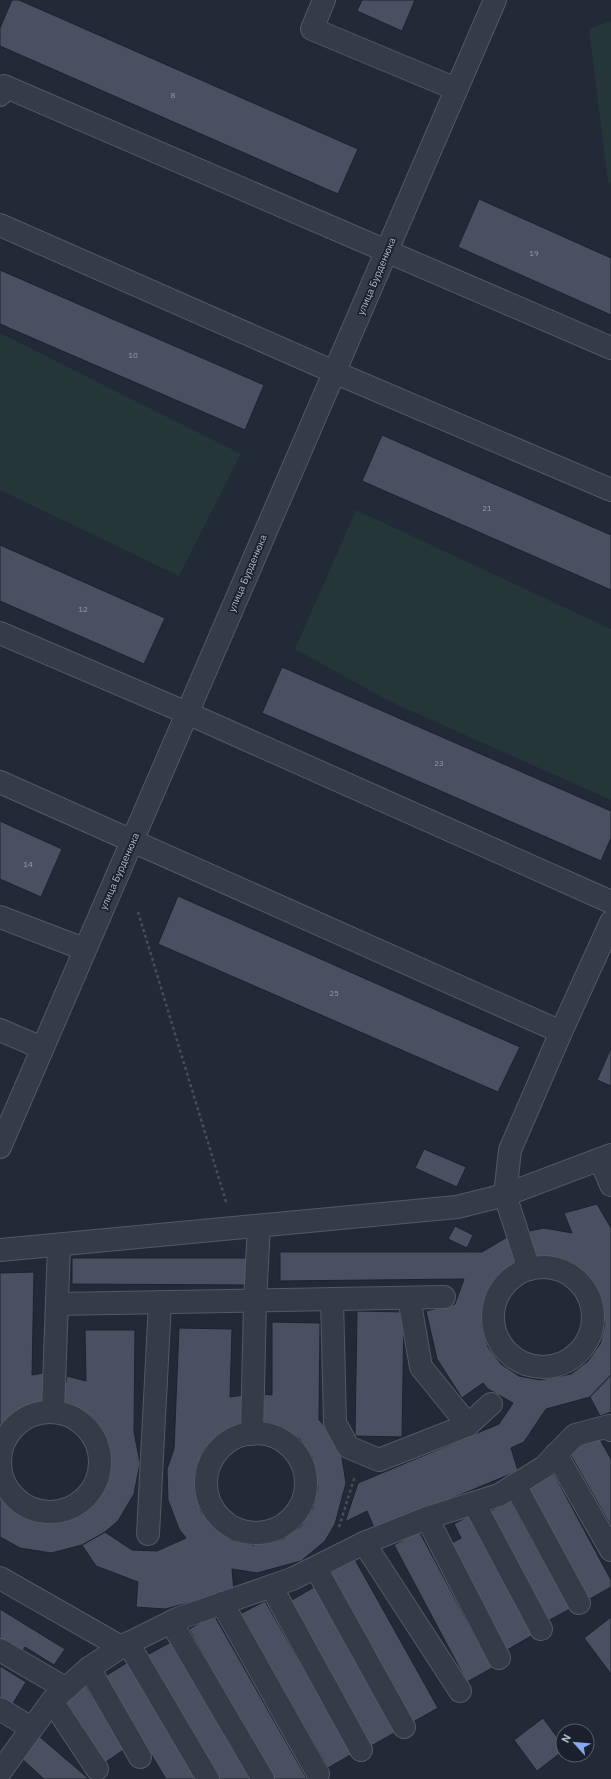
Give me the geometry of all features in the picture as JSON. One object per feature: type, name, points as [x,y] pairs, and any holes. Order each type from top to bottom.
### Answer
[{"type":"street","points":[[324,0],[312,29],[456,90]]},
{"type":"street","name":"улица Бурденюка","points":[[0,1147],[84,949],[495,0]]},
{"type":"street","points":[[0,95],[4,86],[387,250],[611,348]]},
{"type":"street","points":[[0,225],[334,372],[611,490]]},
{"type":"street","points":[[0,633],[187,712],[611,902]]},
{"type":"street","points":[[0,782],[131,842],[561,1032]]},
{"type":"street","points":[[0,917],[84,949]]},
{"type":"street","points":[[529,1269],[505,1196],[510,1150],[611,922]]},
{"type":"street","points":[[0,1030],[42,1048]]},
{"type":"street","points":[[0,1250],[457,1207],[505,1196],[606,1157],[611,1185]]},
{"type":"street","points":[[252,1434],[255,1301],[259,1226]]},
{"type":"street","points":[[53,1412],[59,1245]]},
{"type":"street","points":[[546,1267],[561,1270],[576,1279],[587,1292],[593,1313],[592,1331],[584,1347],[571,1359],[560,1365],[543,1368],[526,1365],[511,1356],[499,1343],[493,1326],[493,1308],[499,1292],[511,1278],[529,1269],[546,1267]]},
{"type":"street","points":[[57,1304],[444,1297]]},
{"type":"street","points":[[409,1298],[421,1367],[468,1425]]},
{"type":"street","points":[[332,1299],[335,1423],[348,1447],[379,1460],[468,1425],[491,1404]]},
{"type":"street","points":[[148,1534],[160,1302]]},
{"type":"street","points":[[53,1412],[67,1415],[83,1424],[94,1437],[100,1458],[98,1476],[90,1492],[72,1506],[50,1512],[32,1509],[18,1501],[6,1487],[0,1471],[0,1453],[7,1437],[18,1423],[33,1415],[53,1412]]},
{"type":"street","points":[[8,1779],[0,1772],[31,1728],[59,1695],[88,1668],[124,1645],[171,1622],[292,1579],[364,1543],[427,1518],[499,1495],[544,1467],[575,1435],[608,1426],[611,1430]]},
{"type":"street","points":[[260,1433],[274,1435],[289,1444],[300,1458],[306,1479],[305,1496],[297,1512],[284,1524],[273,1530],[256,1533],[239,1530],[224,1521],[212,1508],[206,1491],[206,1474],[213,1457],[224,1444],[239,1435],[252,1434],[260,1433]]},
{"type":"street","points":[[556,1454],[611,1550]]},
{"type":"street","points":[[515,1485],[579,1603]]},
{"type":"street","points":[[474,1503],[541,1629]]},
{"type":"street","points":[[427,1518],[499,1658]]},
{"type":"street","points":[[364,1543],[460,1691]]},
{"type":"street","points":[[316,1568],[404,1726]]},
{"type":"street","points":[[0,1578],[124,1645],[208,1779]]},
{"type":"street","points":[[271,1586],[361,1750]]},
{"type":"street","points":[[222,1603],[318,1774]]},
{"type":"street","points":[[171,1622],[262,1779]]},
{"type":"street","points":[[0,1650],[59,1695],[97,1769]]},
{"type":"street","points":[[88,1668],[140,1757]]},
{"type":"street","points":[[0,1710],[31,1728]]},
{"type":"path","points":[[138,912],[234,1228]]},
{"type":"path","points":[[362,1453],[338,1529],[364,1543]]},
{"type":"shaded area","points":[[611,21],[611,184],[608,182],[589,29]]},
{"type":"shaded area","points":[[0,333],[241,454],[179,576],[0,490]]},
{"type":"shaded area","points":[[356,510],[611,629],[611,800],[389,701],[295,649]]},
{"type":"building","points":[[12,0],[19,0],[358,149],[338,194],[0,46],[0,28]]},
{"type":"building","points":[[362,0],[415,0],[402,31],[357,11]]},
{"type":"building","points":[[479,199],[611,258],[611,315],[458,247]]},
{"type":"building","points":[[0,270],[264,385],[245,430],[0,324]]},
{"type":"building","points":[[382,435],[611,535],[611,590],[362,481]]},
{"type":"building","points":[[0,545],[165,618],[144,664],[0,601]]},
{"type":"building","points":[[282,667],[611,811],[611,838],[601,861],[262,713]]},
{"type":"building","points":[[0,821],[62,849],[41,897],[0,879]]},
{"type":"building","points":[[178,896],[520,1047],[498,1092],[158,944]]},
{"type":"building","points":[[611,1048],[611,1086],[597,1080]]},
{"type":"building","points":[[424,1149],[466,1167],[457,1187],[415,1168]]},
{"type":"building","points":[[597,1204],[611,1228],[611,1375],[590,1397],[546,1409],[524,1442],[511,1448],[518,1471],[375,1530],[367,1511],[345,1522],[358,1483],[499,1424],[513,1403],[488,1389],[483,1383],[462,1398],[437,1359],[426,1311],[455,1304],[464,1279],[280,1281],[280,1252],[482,1252],[509,1236],[518,1263],[508,1269],[493,1284],[483,1305],[482,1326],[488,1347],[501,1364],[519,1376],[540,1380],[571,1374],[588,1361],[600,1344],[605,1323],[599,1292],[587,1275],[569,1262],[548,1257],[532,1259],[529,1231],[544,1228],[572,1233],[564,1213]]},
{"type":"building","points":[[455,1226],[473,1235],[467,1248],[448,1239]]},
{"type":"building","points":[[72,1258],[247,1258],[247,1285],[72,1284]]},
{"type":"building","points":[[34,1272],[32,1375],[49,1372],[48,1401],[34,1403],[14,1412],[0,1426],[0,1273]]},
{"type":"building","points":[[357,1311],[404,1312],[402,1437],[355,1436]]},
{"type":"building","points":[[272,1322],[320,1323],[319,1420],[334,1436],[341,1452],[346,1483],[335,1524],[325,1541],[301,1561],[257,1573],[232,1569],[234,1591],[165,1609],[136,1607],[138,1582],[96,1566],[82,1545],[105,1532],[132,1550],[157,1551],[186,1538],[179,1529],[168,1500],[167,1469],[174,1449],[179,1328],[232,1329],[230,1397],[244,1395],[246,1423],[240,1424],[221,1433],[205,1448],[196,1469],[195,1491],[201,1512],[214,1528],[232,1540],[253,1545],[283,1539],[301,1526],[313,1508],[318,1487],[312,1457],[300,1439],[282,1427],[261,1422],[265,1394],[272,1395]]},
{"type":"building","points":[[85,1330],[135,1330],[134,1432],[140,1463],[134,1494],[118,1521],[105,1532],[82,1545],[51,1553],[20,1548],[0,1537],[0,1495],[8,1506],[26,1518],[47,1523],[77,1516],[94,1504],[106,1486],[110,1465],[105,1435],[93,1418],[75,1406],[62,1402],[67,1376],[86,1381]]},
{"type":"building","points":[[611,1375],[611,1412],[600,1416],[590,1397]]},
{"type":"building","points":[[598,1436],[611,1459],[611,1526],[569,1452]]},
{"type":"building","points":[[554,1474],[611,1580],[611,1587],[588,1600],[529,1488]]},
{"type":"building","points":[[510,1500],[570,1609],[546,1622],[487,1513]]},
{"type":"building","points":[[470,1515],[533,1635],[507,1650],[450,1544],[461,1538],[454,1524]]},
{"type":"building","points":[[419,1531],[492,1668],[467,1682],[394,1545]]},
{"type":"building","points":[[353,1556],[438,1708],[413,1722],[328,1570]]},
{"type":"building","points":[[316,1586],[396,1732],[371,1746],[290,1601]]},
{"type":"building","points":[[265,1601],[352,1754],[328,1768],[240,1614]]},
{"type":"building","points":[[0,1609],[65,1649],[54,1665],[25,1647],[19,1657],[0,1646]]},
{"type":"building","points":[[214,1615],[307,1779],[273,1779],[189,1629]]},
{"type":"building","points":[[611,1617],[611,1674],[584,1638]]},
{"type":"building","points":[[173,1641],[252,1779],[218,1779],[147,1655]]},
{"type":"building","points":[[128,1662],[198,1779],[166,1779],[104,1677]]},
{"type":"building","points":[[0,1666],[26,1682],[12,1705],[0,1697]]},
{"type":"building","points":[[85,1685],[125,1749],[103,1764],[62,1700]]},
{"type":"building","points":[[543,1718],[555,1734],[555,1757],[537,1771],[514,1740]]},
{"type":"building","points":[[40,1737],[89,1779],[44,1779],[21,1758]]}]
